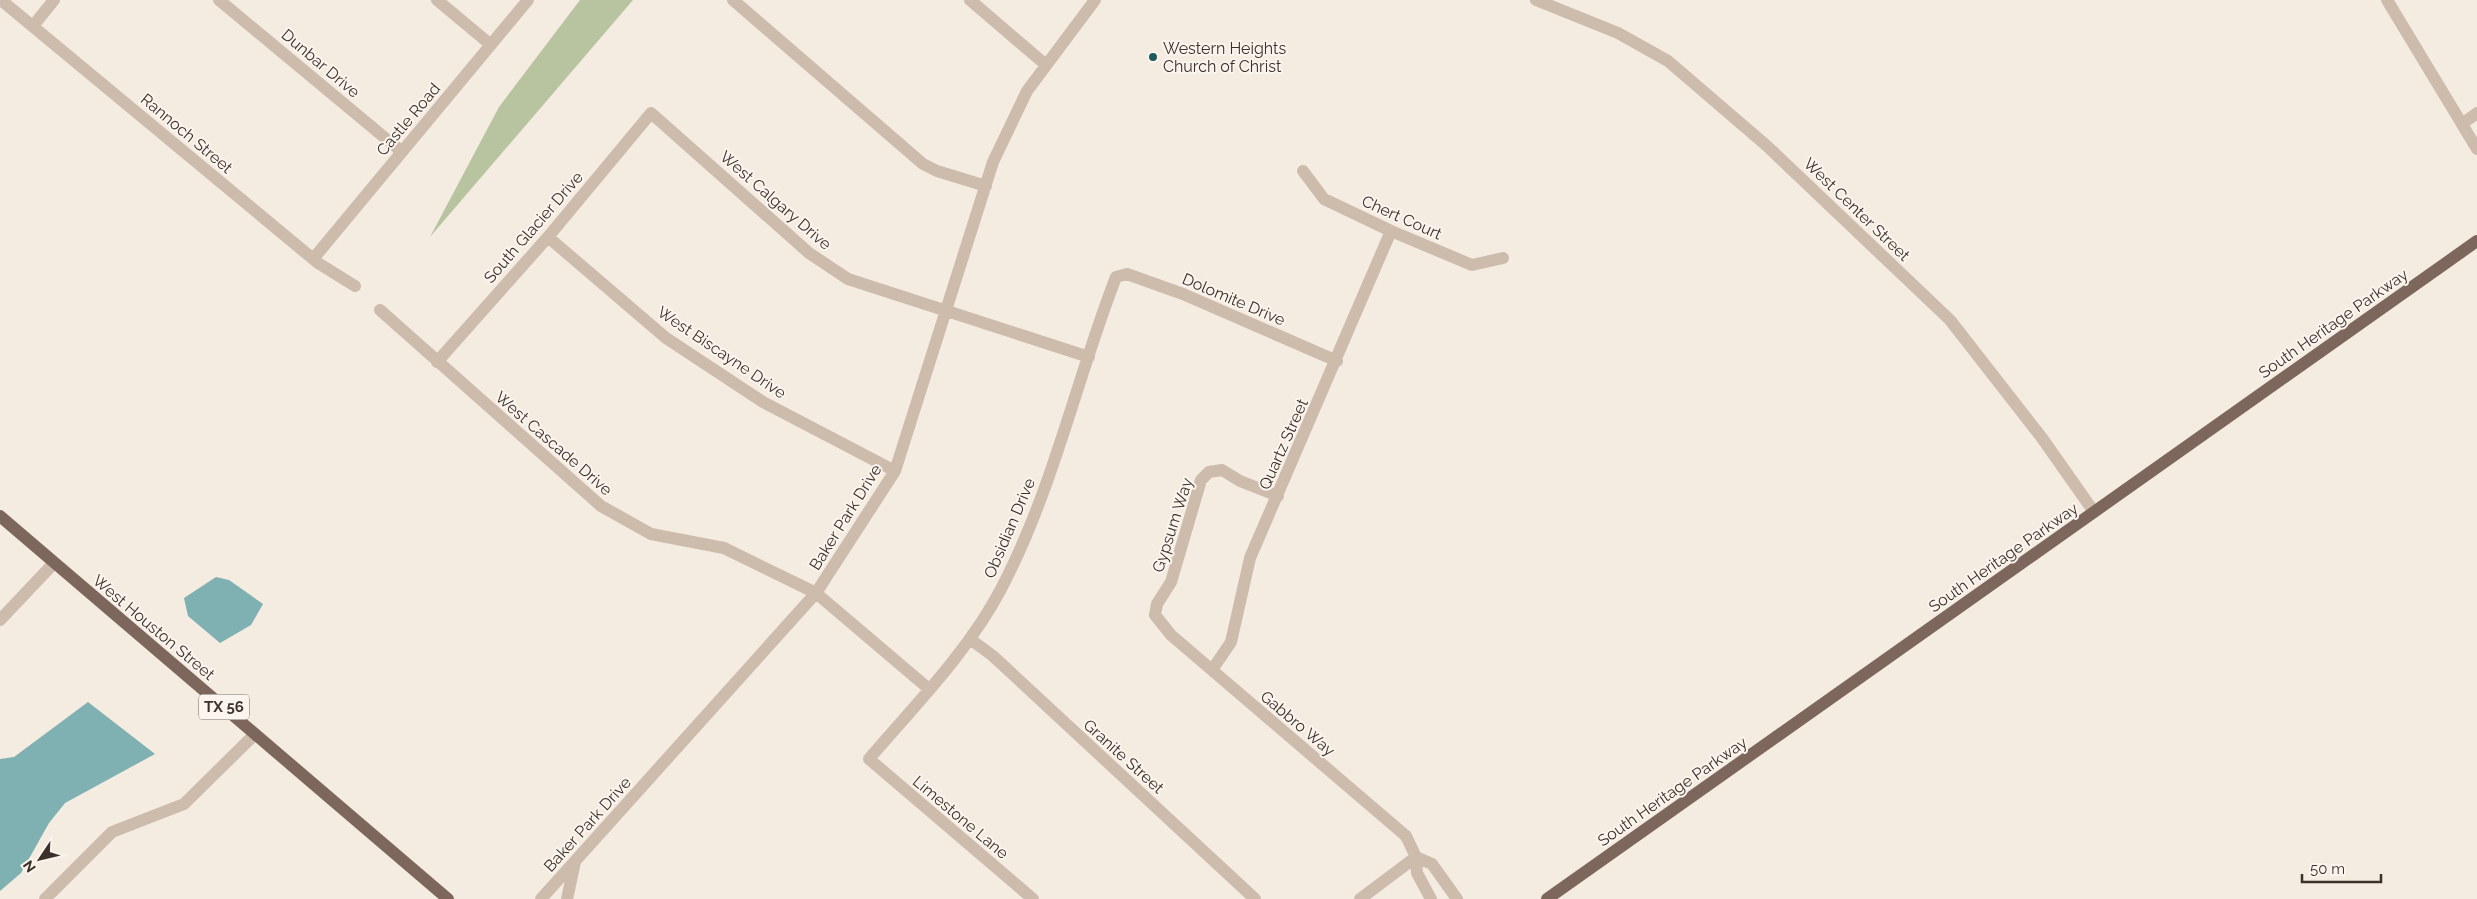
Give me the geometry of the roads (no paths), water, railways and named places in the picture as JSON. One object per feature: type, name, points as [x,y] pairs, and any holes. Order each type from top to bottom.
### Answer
[{"type":"main road","name":"South Heritage Parkway","points":[[1547,899],[2477,241]]},
{"type":"main road","name":"West Houston Street","points":[[0,516],[448,899]]},
{"type":"street","name":"Rannoch Street","points":[[2,0],[313,259],[355,286]]},
{"type":"street","points":[[33,26],[54,0]]},
{"type":"street","name":"Dunbar Drive","points":[[219,0],[402,152]]},
{"type":"street","points":[[437,0],[491,45]]},
{"type":"street","name":"Castle Road","points":[[313,259],[528,0]]},
{"type":"street","points":[[733,0],[917,160],[937,171],[986,186]]},
{"type":"street","points":[[970,0],[1046,65]]},
{"type":"street","name":"Baker Park Drive","points":[[541,899],[816,593],[895,471],[993,162],[1027,91],[1095,0]]},
{"type":"street","name":"West Center Street","points":[[1536,0],[1618,33],[1668,62],[1767,146],[1950,320],[2042,438],[2094,512]]},
{"type":"street","points":[[2387,0],[2477,149]]},
{"type":"street","name":"South Glacier Drive","points":[[437,362],[548,237],[651,112]]},
{"type":"street","name":"West Calgary Drive","points":[[651,112],[809,253],[848,279],[1089,357]]},
{"type":"street","points":[[2462,124],[2477,113]]},
{"type":"street","name":"Chert Court","points":[[1302,171],[1324,199],[1391,231],[1472,265],[1503,258]]},
{"type":"street","name":"Quartz Street","points":[[1212,670],[1231,642],[1250,558],[1337,361],[1391,231]]},
{"type":"street","name":"West Biscayne Drive","points":[[548,237],[666,338],[763,402],[895,471]]},
{"type":"street","name":"Dolomite Drive","points":[[1116,277],[1127,274],[1183,294],[1337,361]]},
{"type":"street","name":"Obsidian Drive","points":[[869,759],[970,639],[1001,590],[1022,545],[1055,461],[1116,277]]},
{"type":"street","name":"West Cascade Drive","points":[[380,310],[601,506],[651,534],[724,548],[816,593],[929,689]]},
{"type":"street","name":"Gypsum Way","points":[[1156,615],[1158,604],[1171,582],[1201,480],[1208,472],[1222,470],[1240,481],[1278,496]]},
{"type":"street","points":[[0,620],[54,563]]},
{"type":"street","name":"Gabbro Way","points":[[1156,615],[1170,636],[1406,836],[1416,858],[1417,873],[1431,899]]},
{"type":"street","name":"Granite Street","points":[[970,639],[993,656],[1256,899]]},
{"type":"street","points":[[45,899],[112,832],[184,804],[255,734]]},
{"type":"street","name":"Limestone Lane","points":[[869,759],[1033,899]]},
{"type":"street","points":[[1360,899],[1416,858],[1432,864],[1457,899]]},
{"type":"street","points":[[567,899],[576,860]]},
{"type":"water","points":[[216,577],[229,580],[263,604],[251,625],[220,643],[188,616],[184,598]]},
{"type":"water","points":[[88,702],[155,754],[65,803],[49,823],[21,873],[0,891],[0,759],[14,757]]},
{"type":"place","name":"Western Heights Church of Christ","points":[[1153,57]]}]
